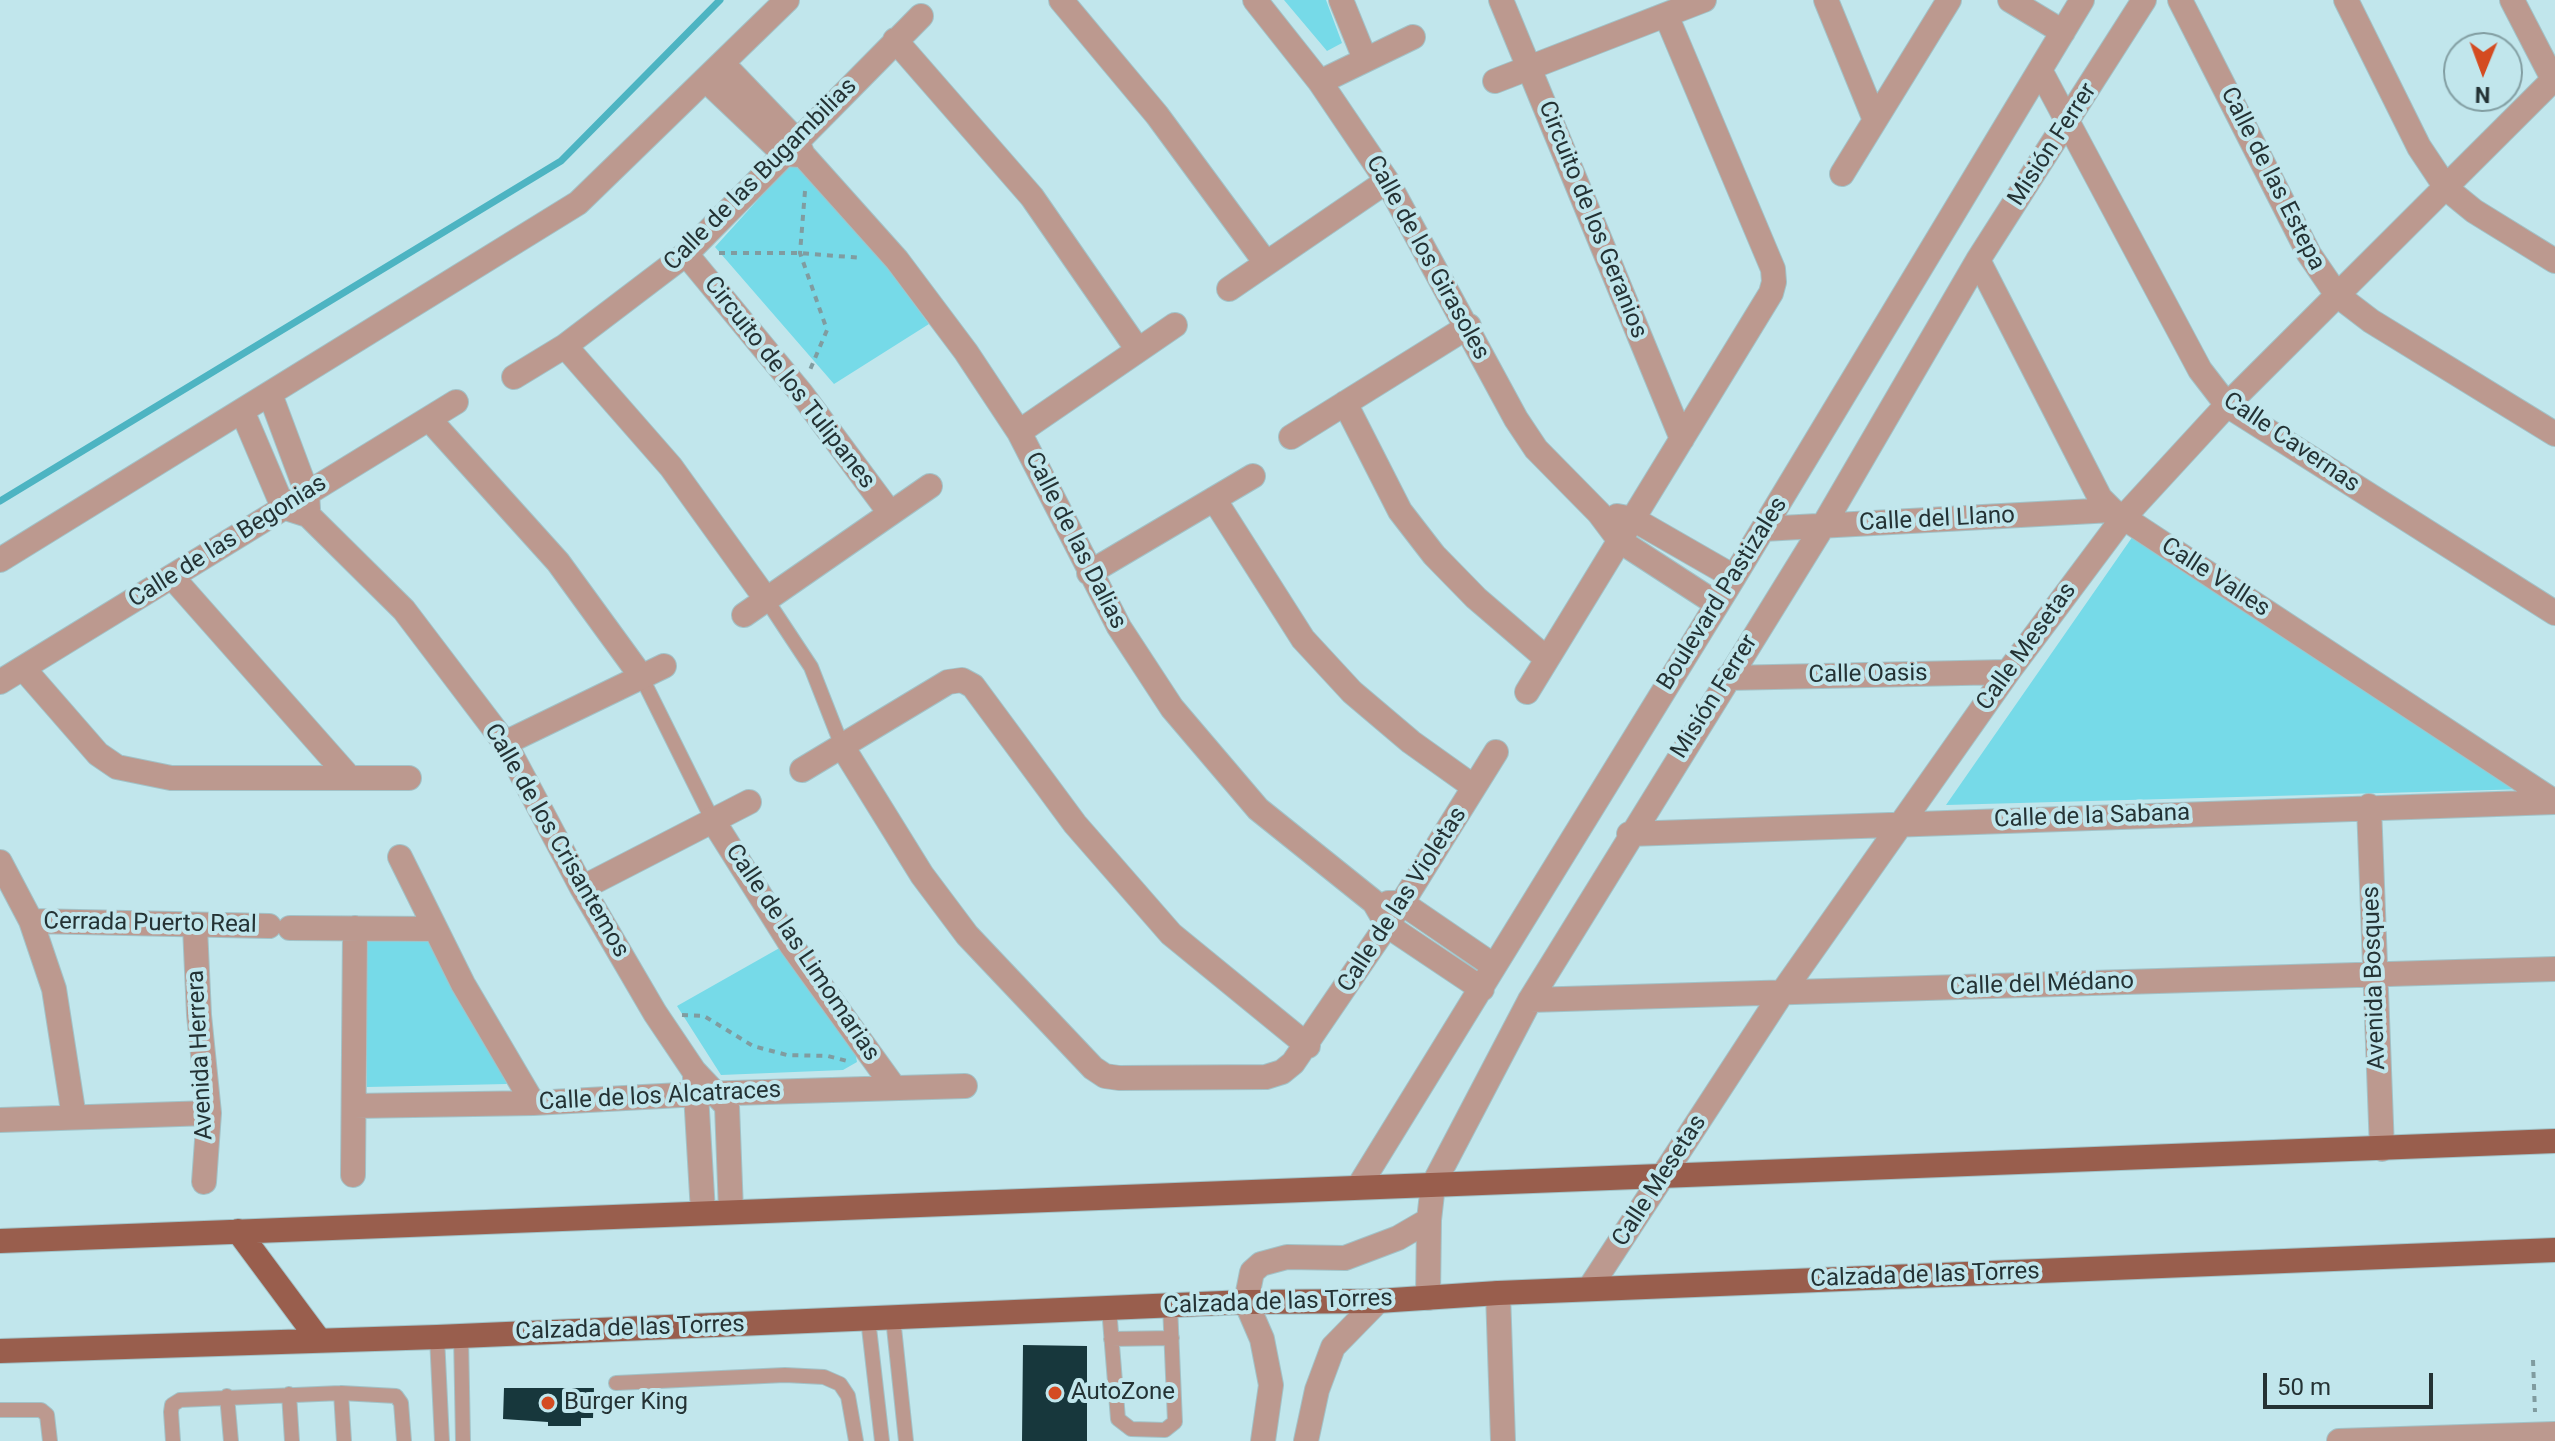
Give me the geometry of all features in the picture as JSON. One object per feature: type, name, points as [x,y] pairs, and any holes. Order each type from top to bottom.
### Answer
[{"type":"main road","points":[[0,1241],[2555,1141]]},
{"type":"main road","points":[[238,1231],[319,1340]]},
{"type":"main road","name":"Calzada de las Torres","points":[[0,1351],[449,1336],[1246,1302],[1378,1301],[1589,1289],[2555,1250]]},
{"type":"street","points":[[0,560],[243,413],[578,203],[787,0]]},
{"type":"street","points":[[1061,0],[1157,115],[1266,263]]},
{"type":"street","name":"Calle de los Girasoles","points":[[1255,0],[1320,82],[1387,181],[1469,326],[1516,419],[1536,449],[1599,513],[1620,541],[1717,604]]},
{"type":"street","points":[[1341,0],[1365,59]]},
{"type":"street","name":"Circuito de los Geranios","points":[[1501,0],[1682,439]]},
{"type":"street","points":[[1495,81],[1704,0]]},
{"type":"street","points":[[1826,0],[1875,120]]},
{"type":"street","points":[[1842,174],[1949,0]]},
{"type":"street","points":[[2010,0],[2063,32]]},
{"type":"street","name":"Misión Ferrer","points":[[1428,1298],[1429,1220],[1433,1185],[1530,1000],[1629,834],[1823,526],[1978,260],[2144,0]]},
{"type":"street","name":"Calle de las Estepa","points":[[2180,0],[2309,254],[2337,295],[2371,321],[2555,434]]},
{"type":"street","points":[[2346,0],[2419,147],[2447,189],[2474,211],[2555,261]]},
{"type":"street","points":[[2512,0],[2554,81]]},
{"type":"street","name":"Boulevard Pastizales","points":[[1359,1186],[1734,577],[2063,32],[2073,3]]},
{"type":"street","points":[[1527,692],[1771,293],[1774,282],[1773,269],[1666,15]]},
{"type":"street","name":"Calle de las Bugambilias","points":[[514,377],[565,346],[686,254],[798,153],[895,40],[921,16]]},
{"type":"street","points":[[1320,82],[1413,37]]},
{"type":"street","points":[[895,40],[1032,197],[1138,350]]},
{"type":"street","name":"Calle Cavernas","points":[[2040,70],[2200,370],[2227,405],[2555,613]]},
{"type":"street","name":"Calle de las Dalias","points":[[715,73],[798,153],[897,260],[966,352],[1019,432],[1089,573],[1119,627],[1172,708],[1258,809],[1374,902],[1388,926],[1482,989]]},
{"type":"street","name":"Calle Mesetas","points":[[1589,1289],[1782,993],[2117,514],[2554,81]]},
{"type":"street","points":[[1229,289],[1387,181]]},
{"type":"street","name":"Circuito de los Tulipanes","points":[[686,254],[801,393],[890,513]]},
{"type":"street","name":"Calle Valles","points":[[1978,260],[2100,498],[2117,514],[2555,802]]},
{"type":"street","points":[[1019,432],[1175,325]]},
{"type":"street","points":[[1291,437],[1469,326]]},
{"type":"street","points":[[565,346],[671,467],[766,599]]},
{"type":"street","name":"Calle de los Crisantemos","points":[[270,394],[307,504],[404,610],[505,743],[582,888],[655,1013],[703,1086],[730,1111],[731,1211]]},
{"type":"street","name":"Calle de las Begonias","points":[[307,504],[456,402]]},
{"type":"street","points":[[1345,403],[1409,522],[1476,598],[1547,659]]},
{"type":"street","points":[[243,413],[283,507]]},
{"type":"street","points":[[429,419],[558,562],[641,676]]},
{"type":"street","points":[[1089,573],[1253,476]]},
{"type":"street","name":"Circuito de los Tulipanes","points":[[744,615],[930,486]]},
{"type":"street","points":[[1214,499],[1303,639],[1352,692],[1411,742],[1474,787]]},
{"type":"street","name":"Calle de los Crisantemos","points":[[283,507],[307,504]]},
{"type":"street","name":"Calle de las Begonias","points":[[0,682],[173,578],[283,507]]},
{"type":"street","points":[[1599,513],[1633,519],[1734,577]]},
{"type":"street","name":"Calle del Llano","points":[[1763,529],[2117,514]]},
{"type":"street","points":[[173,578],[349,777]]},
{"type":"street","points":[[505,743],[664,666]]},
{"type":"street","points":[[23,668],[98,754],[117,767],[171,778],[409,778]]},
{"type":"street","name":"Calle Oasis","points":[[1727,678],[2008,672]]},
{"type":"street","points":[[802,770],[948,682],[962,680],[973,686],[1075,824],[1171,934],[1308,1046]]},
{"type":"street","name":"Calle de las Violetas","points":[[842,746],[922,875],[967,935],[1093,1068],[1105,1076],[1266,1077],[1282,1072],[1308,1046],[1388,926],[1496,752]]},
{"type":"street","name":"Calle de las Limomarias","points":[[582,888],[749,802]]},
{"type":"street","name":"Calle de la Sabana","points":[[1629,834],[2369,806],[2555,802]]},
{"type":"street","name":"Avenida Bosques","points":[[2369,806],[2382,1149]]},
{"type":"street","name":"Calle de las Limomarias","points":[[712,819],[752,887],[887,1078]]},
{"type":"street","points":[[400,857],[435,929],[533,1103]]},
{"type":"street","points":[[0,862],[31,921],[54,989],[74,1117]]},
{"type":"street","points":[[1374,902],[1402,903],[1494,966]]},
{"type":"street","name":"Cerrada Puerto Real","points":[[31,921],[195,927],[435,929]]},
{"type":"street","name":"Avenida Herrera","points":[[195,927],[199,1015],[209,1113],[204,1182]]},
{"type":"street","points":[[353,1175],[355,928]]},
{"type":"street","name":"Calle del Médano","points":[[1530,1000],[2555,969]]},
{"type":"street","name":"Calle de los Alcatraces","points":[[354,1106],[533,1103],[703,1086],[887,1078],[965,1086]]},
{"type":"street","points":[[703,1086],[703,1212]]},
{"type":"street","points":[[0,1120],[209,1113]]},
{"type":"street","points":[[1263,1441],[1271,1385],[1269,1363],[1246,1302],[1252,1272],[1261,1264],[1287,1257],[1345,1258],[1398,1238],[1429,1220]]},
{"type":"street","points":[[1498,1293],[1503,1441]]},
{"type":"street","points":[[1306,1441],[1317,1390],[1333,1347],[1378,1301]]},
{"type":"street","points":[[2339,1441],[2545,1434]]},
{"type":"lane","points":[[766,599],[811,667],[842,746]]},
{"type":"lane","points":[[641,676],[712,819]]},
{"type":"lane","points":[[1109,1308],[1118,1419],[1131,1429],[1165,1430],[1175,1422],[1170,1305]]},
{"type":"lane","points":[[893,1318],[906,1441]]},
{"type":"lane","points":[[868,1319],[882,1441]]},
{"type":"lane","points":[[442,1441],[449,1336]]},
{"type":"lane","points":[[449,1336],[463,1441]]},
{"type":"lane","points":[[1111,1339],[1172,1338]]},
{"type":"lane","points":[[616,1383],[785,1375],[824,1377],[840,1384],[848,1396],[856,1441]]},
{"type":"lane","points":[[341,1393],[344,1441]]},
{"type":"lane","points":[[173,1441],[172,1405],[180,1400],[341,1393],[396,1396],[401,1403],[404,1441]]},
{"type":"lane","points":[[289,1394],[292,1441]]},
{"type":"lane","points":[[227,1396],[231,1441]]},
{"type":"lane","points":[[0,1410],[41,1410],[47,1415],[50,1441]]},
{"type":"path","points":[[798,153],[800,253],[827,330],[801,393]]},
{"type":"path","points":[[686,254],[800,253],[897,260]]},
{"type":"path","points":[[655,1013],[704,1016],[753,1046],[787,1055],[828,1056],[887,1078]]},
{"type":"path","points":[[2533,1360],[2545,1434]]},
{"type":"shaded area","points":[[1284,0],[1326,0],[1342,43],[1327,51]]},
{"type":"shaded area","points":[[792,162],[870,244],[929,324],[834,384],[715,247]]},
{"type":"shaded area","points":[[2133,536],[2528,789],[1946,805]]},
{"type":"shaded area","points":[[424,933],[507,1084],[367,1087],[367,935]]},
{"type":"shaded area","points":[[783,946],[855,1051],[857,1062],[843,1070],[721,1075],[677,1006]]},
{"type":"building","name":"AutoZone","points":[[1023,1345],[1087,1346],[1087,1441],[1022,1441]]},
{"type":"building","name":"Burger King","points":[[504,1388],[594,1388],[593,1418],[581,1418],[581,1426],[548,1426],[548,1422],[503,1419]]},
{"type":"waterway","points":[[0,501],[561,161],[720,0]]},
{"type":"place","name":"AutoZone","points":[[1055,1393]]},
{"type":"place","name":"Burger King","points":[[548,1403]]}]
